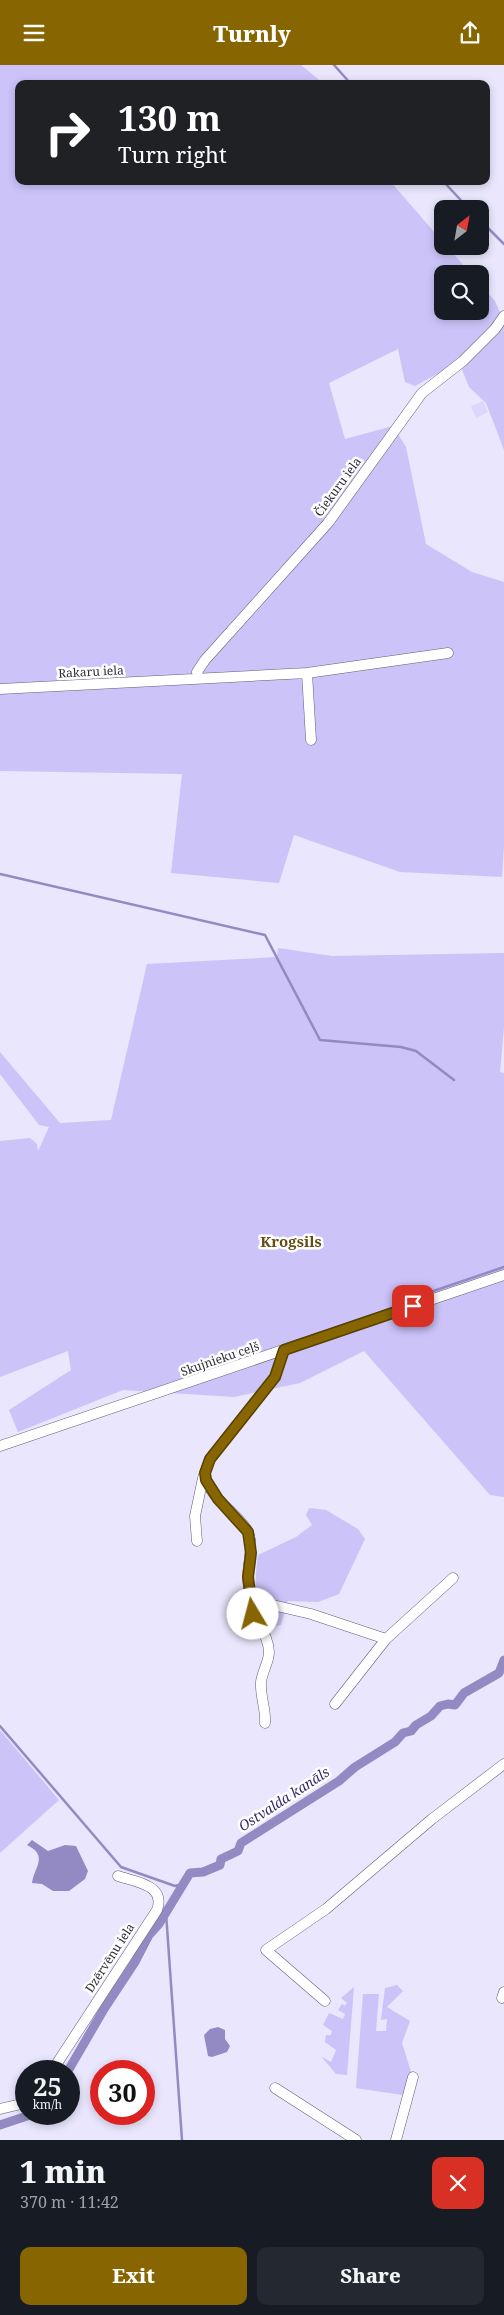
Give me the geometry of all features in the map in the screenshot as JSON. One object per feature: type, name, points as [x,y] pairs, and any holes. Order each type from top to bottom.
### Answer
[{"type":"street","name":"Čiekuru iela","points":[[198,678],[197,672],[205,659],[328,523],[422,393],[463,361],[495,329],[504,316]]},
{"type":"street","name":"Rakaru iela","points":[[0,689],[307,673],[448,653]]},
{"type":"street","points":[[307,673],[311,740]]},
{"type":"street","name":"Skujnieku ceļš","points":[[0,1446],[504,1275]]},
{"type":"street","points":[[196,1541],[195,1516],[210,1459],[275,1377],[284,1350]]},
{"type":"street","points":[[205,1473],[206,1480],[218,1499],[248,1532],[251,1553],[248,1577],[253,1614],[267,1637],[269,1655],[261,1679],[261,1698],[266,1709],[265,1723]]},
{"type":"street","points":[[335,1704],[386,1639],[453,1578]]},
{"type":"street","points":[[251,1600],[311,1614],[386,1639]]},
{"type":"street","points":[[325,2001],[266,1950],[326,1909],[432,1819],[504,1764]]},
{"type":"street","name":"Dzērvēnu iela","points":[[59,2060],[157,1910],[160,1900],[159,1895],[154,1890],[118,1876]]},
{"type":"street","points":[[396,2140],[413,2077]]},
{"type":"street","points":[[276,2088],[356,2140]]},
{"type":"street","points":[[0,2109],[15,2106]]},
{"type":"shaded area","points":[[0,65],[301,65],[319,80],[15,80],[15,185],[393,185],[434,232],[434,255],[455,255],[463,265],[434,265],[434,320],[489,320],[489,294],[495,301],[504,322],[504,450],[486,403],[469,387],[459,362],[415,386],[405,382],[398,349],[329,383],[345,439],[393,426],[406,447],[426,544],[472,572],[504,582],[504,845],[502,877],[400,872],[294,835],[279,883],[171,873],[182,774],[0,771]]},
{"type":"shaded area","points":[[483,401],[488,412],[476,418],[471,406]]},
{"type":"shaded area","points":[[278,948],[332,956],[504,953],[504,1027],[500,1072],[504,1073],[504,1497],[490,1495],[364,1351],[300,1383],[234,1397],[123,1390],[18,1432],[9,1410],[71,1370],[68,1351],[0,1377],[0,1141],[30,1138],[37,1144],[38,1151],[49,1127],[39,1125],[0,1074],[0,1052],[60,1123],[111,1120],[147,964],[277,957]]},
{"type":"shaded area","points":[[309,1508],[326,1510],[358,1529],[365,1539],[339,1594],[318,1602],[288,1601],[281,1625],[268,1628],[260,1611],[256,1593],[258,1555],[296,1537],[312,1525],[306,1515]]},
{"type":"shaded area","points":[[0,1730],[59,1800],[0,1853]]},
{"type":"shaded area","points":[[32,1840],[48,1851],[65,1845],[76,1846],[88,1871],[85,1879],[69,1891],[53,1891],[42,1884],[32,1883],[39,1858],[34,1849],[27,1845]]},
{"type":"shaded area","points":[[397,1985],[403,1991],[387,2007],[410,2021],[402,2043],[412,2075],[402,2095],[356,2088],[363,1994],[379,1994],[376,2031],[386,2031],[387,2019],[381,2020],[385,1988]]},
{"type":"shaded area","points":[[354,1987],[347,2075],[336,2074],[321,2056],[331,2062],[336,2050],[325,2042],[326,2035],[331,2035],[332,2031],[323,2025],[329,2013],[343,2019],[345,2014],[338,2010],[342,2004],[345,2006],[347,2003],[341,1998]]},
{"type":"shaded area","points":[[218,2027],[225,2030],[225,2039],[230,2046],[227,2052],[212,2057],[208,2056],[204,2035],[210,2029]]},
{"type":"waterway","points":[[334,65],[347,80]]},
{"type":"waterway","points":[[447,185],[461,200]]},
{"type":"waterway","points":[[489,229],[504,244]]},
{"type":"waterway","points":[[0,874],[265,935],[320,1040],[401,1047],[416,1051],[454,1080]]},
{"type":"waterway","points":[[401,1302],[504,1267]]},
{"type":"waterway","name":"Ostvalda kanāls","points":[[74,2060],[104,2009],[135,1962],[149,1935],[159,1924],[190,1873],[203,1872],[220,1865],[221,1859],[238,1851],[241,1843],[339,1781],[355,1767],[395,1742],[403,1733],[411,1731],[416,1725],[431,1716],[440,1706],[455,1705],[464,1693],[499,1673],[504,1660]]},
{"type":"waterway","points":[[0,1726],[121,1867],[175,1886],[182,1884]]},
{"type":"waterway","points":[[166,1913],[182,2140]]},
{"type":"waterway","name":"Ostvalda kanāls","points":[[0,2125],[15,2120]]},
{"type":"district","name":"Krogsils","points":[[291,1242]]},
{"type":"route","points":[[253,1614],[248,1577],[251,1553],[248,1532],[218,1499],[206,1480],[205,1473],[210,1459],[250,1411],[275,1377],[284,1350],[413,1306]]}]
